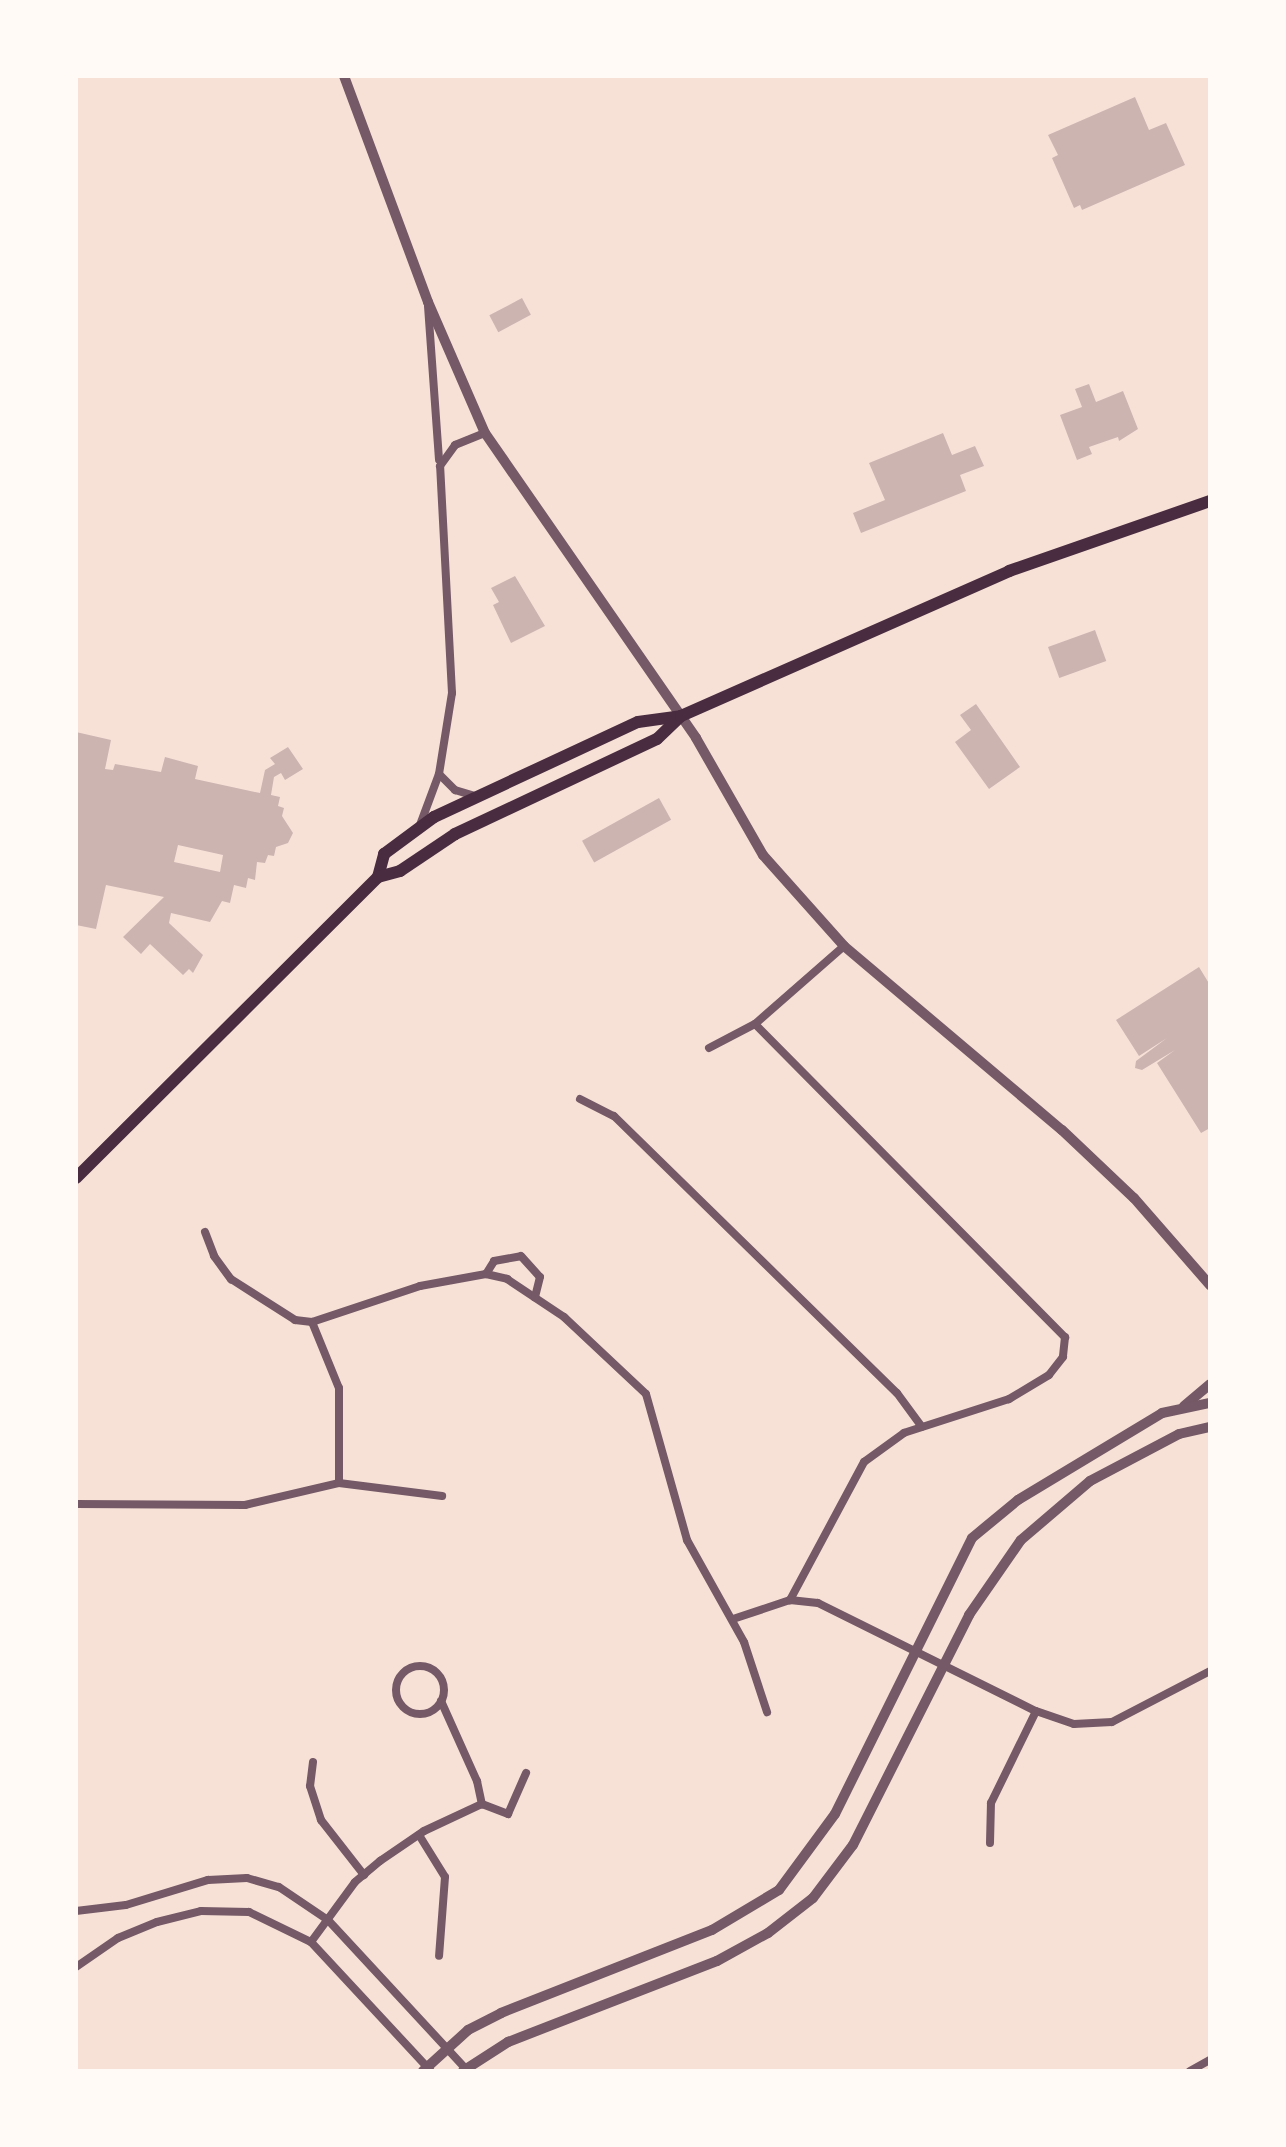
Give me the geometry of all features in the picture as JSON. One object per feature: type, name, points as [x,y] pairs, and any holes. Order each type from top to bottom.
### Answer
[{"type":"main road","points":[[378,877],[384,854],[420,825],[638,722],[681,716],[1009,571],[1210,501]]},
{"type":"main road","points":[[76,1178],[378,877],[400,871],[455,834],[657,739],[681,716]]},
{"type":"street","points":[[344,76],[428,302],[485,433],[681,716],[763,855],[844,946],[1062,1130],[1176,1242],[1210,1285]]},
{"type":"street","points":[[420,825],[439,774],[452,693],[428,302]]},
{"type":"street","points":[[440,466],[455,445],[485,433]]},
{"type":"street","points":[[439,774],[455,790],[477,796]]},
{"type":"street","points":[[709,1048],[755,1024],[844,946]]},
{"type":"street","points":[[755,1024],[1065,1337],[1063,1357],[1049,1375],[1009,1399],[922,1427],[864,1462],[790,1600]]},
{"type":"street","points":[[580,1099],[614,1116],[897,1393],[922,1427]]},
{"type":"street","points":[[205,1232],[214,1256],[231,1279],[295,1320],[312,1322],[420,1286],[486,1274],[507,1279],[564,1317],[646,1394],[687,1540],[733,1619],[767,1712]]},
{"type":"street","points":[[486,1274],[494,1261],[521,1256],[540,1277],[535,1297]]},
{"type":"street","points":[[312,1322],[339,1388],[343,1430],[339,1483]]},
{"type":"street","points":[[76,1967],[131,1932],[201,1911],[249,1912],[311,1942],[427,2070],[447,2049],[501,2013],[712,1930],[779,1890],[835,1814],[972,1538],[1072,1466],[1182,1407],[1210,1384]]},
{"type":"street","points":[[1182,1407],[1210,1403]]},
{"type":"street","points":[[76,1911],[126,1905],[228,1878],[279,1887],[328,1920],[465,2070],[508,2042],[717,1961],[813,1898],[853,1845],[969,1615],[1021,1540],[1090,1481],[1179,1434],[1210,1427]]},
{"type":"street","points":[[76,1504],[245,1505],[339,1483],[442,1496]]},
{"type":"street","points":[[733,1619],[790,1600],[818,1603],[1036,1711],[1074,1724],[1112,1722],[1210,1671]]},
{"type":"street","points":[[441,1701],[421,1714],[406,1709],[397,1696],[398,1680],[416,1666],[431,1669],[444,1687],[441,1701],[477,1781],[482,1804]]},
{"type":"street","points":[[990,1843],[991,1803],[1036,1711]]},
{"type":"street","points":[[313,1762],[310,1786],[321,1820],[364,1875]]},
{"type":"street","points":[[311,1942],[364,1875],[419,1835],[482,1804],[508,1814],[526,1773]]},
{"type":"street","points":[[419,1835],[445,1877],[439,1956]]},
{"type":"street","points":[[1190,2071],[1210,2060]]},
{"type":"building","points":[[1135,97],[1149,130],[1166,123],[1185,165],[1082,210],[1080,205],[1074,208],[1052,158],[1058,155],[1048,135]]},
{"type":"building","points":[[522,298],[531,315],[498,332],[489,315]]},
{"type":"building","points":[[1089,384],[1096,402],[1123,391],[1138,429],[1119,441],[1118,437],[1089,447],[1092,454],[1077,460],[1060,415],[1082,407],[1075,389]]},
{"type":"building","points":[[943,433],[952,455],[975,446],[984,466],[960,475],[966,491],[861,533],[853,513],[885,500],[869,463]]},
{"type":"building","points":[[515,576],[545,626],[511,643],[493,605],[499,602],[491,588]]},
{"type":"building","points":[[1095,630],[1106,661],[1059,678],[1048,647]]},
{"type":"building","points":[[976,704],[1020,767],[989,789],[955,742],[971,730],[960,715]]},
{"type":"building","points":[[76,732],[111,740],[105,769],[113,770],[115,764],[161,772],[165,757],[198,766],[195,779],[260,793],[265,770],[275,764],[270,758],[288,747],[303,769],[285,780],[281,773],[274,777],[271,795],[280,797],[278,806],[284,808],[282,816],[293,833],[288,843],[276,847],[274,856],[268,855],[265,863],[257,862],[255,880],[248,878],[246,888],[234,885],[230,903],[222,901],[210,922],[171,913],[169,923],[203,955],[193,973],[189,969],[183,975],[150,944],[141,954],[123,937],[164,897],[106,885],[96,929],[76,925]],"holes":[[[178,845],[223,855],[220,872],[174,862]]]},
{"type":"building","points":[[659,798],[671,820],[594,863],[582,841]]},
{"type":"building","points":[[1199,967],[1210,985],[1210,1128],[1201,1133],[1157,1063],[1175,1050],[1142,1070],[1135,1068],[1136,1061],[1167,1038],[1139,1056],[1116,1020]]}]
